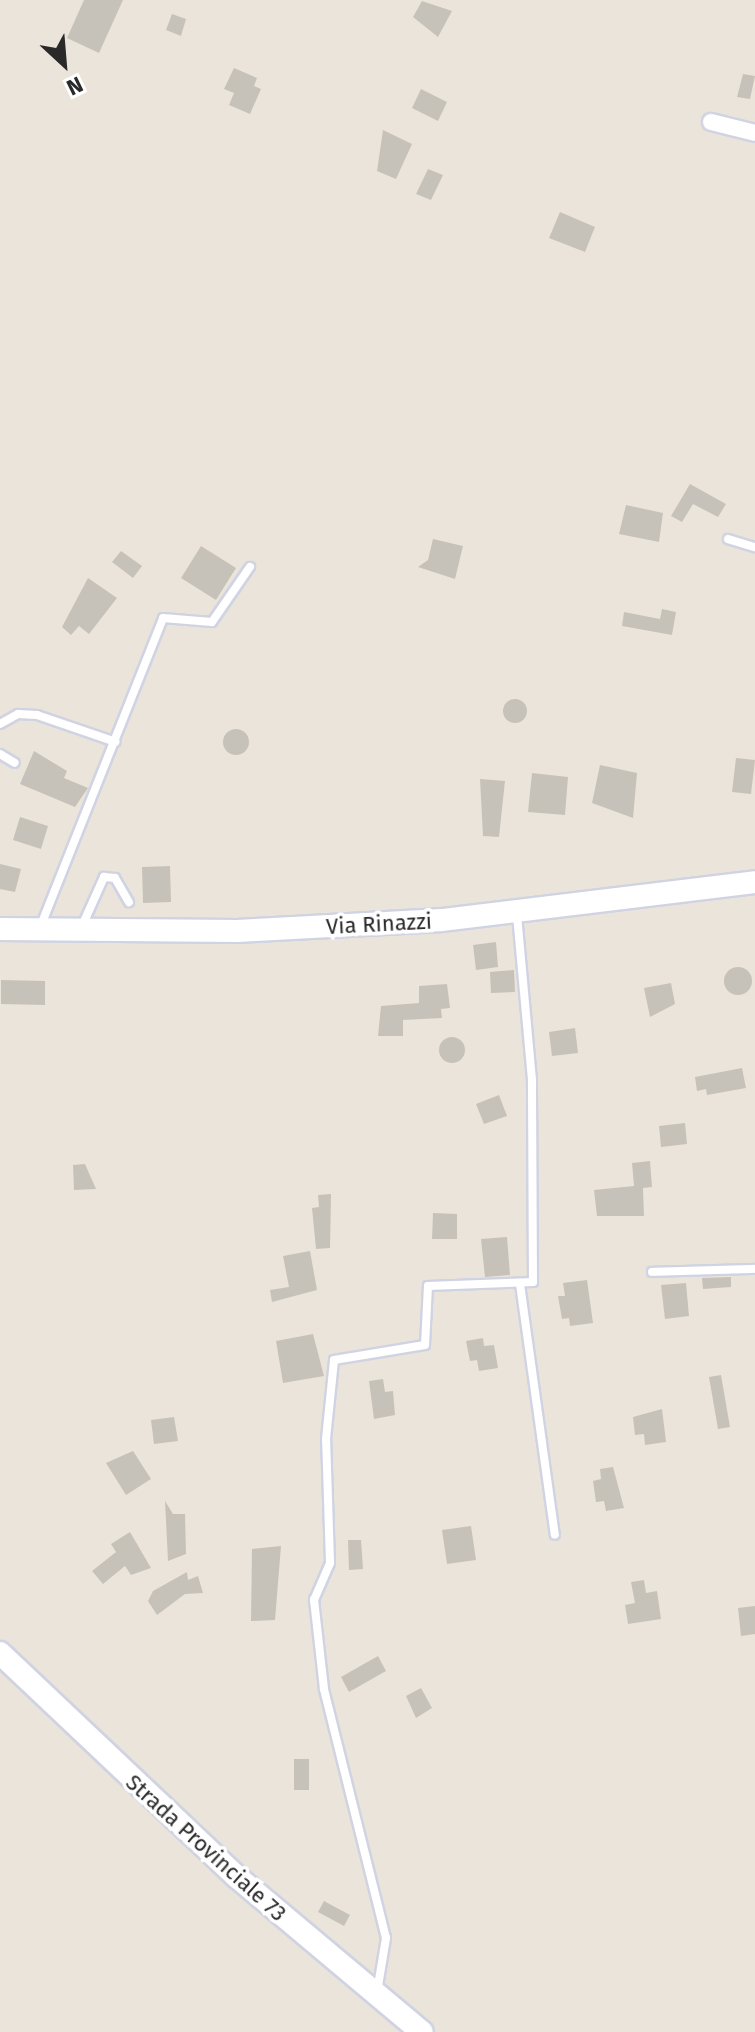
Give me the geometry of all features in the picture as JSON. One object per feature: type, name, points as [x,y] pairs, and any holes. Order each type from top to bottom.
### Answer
[{"type":"street","points":[[711,122],[755,133]]},
{"type":"street","name":"Via Rinazzi","points":[[0,929],[237,931],[517,914],[755,882]]},
{"type":"street","name":"Strada Provinciale 73","points":[[0,1653],[192,1836],[375,1996],[422,2032]]},
{"type":"lane","points":[[728,539],[755,547]]},
{"type":"lane","points":[[39,930],[163,618],[212,622],[250,567]]},
{"type":"lane","points":[[0,724],[18,714],[37,715],[116,742]]},
{"type":"lane","points":[[0,754],[15,763]]},
{"type":"lane","points":[[80,930],[104,877],[115,878],[129,902]]},
{"type":"lane","points":[[375,1996],[386,1938],[324,1689],[314,1600],[330,1563],[326,1439],[334,1360],[425,1345],[428,1286],[533,1282],[532,1080],[517,914]]},
{"type":"lane","points":[[652,1272],[755,1269]]},
{"type":"lane","points":[[520,1284],[555,1535]]},
{"type":"building","points":[[84,0],[123,0],[99,53],[67,38]]},
{"type":"building","points":[[422,1],[452,11],[438,37],[413,17]]},
{"type":"building","points":[[172,14],[186,19],[181,36],[166,30]]},
{"type":"building","points":[[234,68],[257,78],[254,86],[261,89],[250,114],[229,105],[234,93],[224,89]]},
{"type":"building","points":[[743,74],[755,76],[750,99],[737,97]]},
{"type":"building","points":[[421,89],[447,102],[438,121],[412,108]]},
{"type":"building","points":[[383,130],[412,144],[396,179],[377,171]]},
{"type":"building","points":[[428,169],[443,175],[431,200],[416,194]]},
{"type":"building","points":[[560,212],[595,227],[585,252],[549,238]]},
{"type":"building","points":[[690,484],[726,504],[718,517],[693,504],[682,522],[671,516]]},
{"type":"building","points":[[626,505],[663,513],[659,542],[619,534]]},
{"type":"building","points":[[433,539],[463,546],[455,579],[418,567],[428,560]]},
{"type":"building","points":[[201,546],[236,568],[216,600],[181,578]]},
{"type":"building","points":[[121,551],[142,566],[133,578],[112,562]]},
{"type":"building","points":[[88,578],[117,598],[89,634],[79,626],[71,635],[62,627]]},
{"type":"building","points":[[662,609],[676,612],[672,635],[622,626],[624,612],[660,619]]},
{"type":"building","points":[[515,699],[524,702],[527,711],[524,720],[515,723],[506,720],[503,711],[506,702]]},
{"type":"building","points":[[236,729],[245,733],[249,742],[245,751],[236,755],[227,751],[223,742],[227,733]]},
{"type":"building","points":[[34,751],[67,771],[64,778],[88,788],[75,807],[20,784]]},
{"type":"building","points":[[736,758],[755,760],[751,794],[732,792]]},
{"type":"building","points":[[600,765],[637,773],[633,818],[592,803]]},
{"type":"building","points":[[532,773],[568,777],[565,815],[528,812]]},
{"type":"building","points":[[480,779],[505,781],[499,837],[483,836]]},
{"type":"building","points":[[20,817],[48,826],[41,849],[13,840]]},
{"type":"building","points":[[0,864],[21,869],[15,892],[0,889]]},
{"type":"building","points":[[170,866],[171,902],[143,903],[142,867]]},
{"type":"building","points":[[496,942],[498,967],[476,970],[473,945]]},
{"type":"building","points":[[738,967],[748,971],[752,981],[748,991],[738,995],[728,991],[724,981],[728,971]]},
{"type":"building","points":[[514,970],[515,992],[491,993],[490,972]]},
{"type":"building","points":[[1,980],[45,981],[45,1005],[1,1004]]},
{"type":"building","points":[[671,983],[675,1004],[650,1017],[644,988]]},
{"type":"building","points":[[447,984],[450,1008],[441,1009],[442,1018],[403,1020],[403,1036],[378,1036],[381,1006],[419,1003],[419,986]]},
{"type":"building","points":[[575,1028],[578,1053],[552,1056],[549,1032]]},
{"type":"building","points":[[452,1037],[461,1041],[465,1050],[461,1059],[452,1063],[443,1059],[439,1050],[443,1041]]},
{"type":"building","points":[[742,1068],[746,1088],[707,1095],[706,1089],[697,1091],[695,1077]]},
{"type":"building","points":[[499,1095],[507,1116],[484,1124],[476,1104]]},
{"type":"building","points":[[685,1123],[687,1144],[661,1147],[659,1126]]},
{"type":"building","points":[[650,1161],[652,1187],[643,1188],[644,1216],[597,1216],[594,1190],[634,1186],[632,1163]]},
{"type":"building","points":[[85,1164],[96,1189],[74,1190],[73,1165]]},
{"type":"building","points":[[331,1194],[330,1248],[316,1249],[312,1208],[319,1207],[318,1195]]},
{"type":"building","points":[[433,1213],[457,1214],[457,1239],[432,1239]]},
{"type":"building","points":[[507,1237],[510,1275],[485,1277],[481,1239]]},
{"type":"building","points":[[310,1251],[317,1290],[272,1302],[270,1290],[289,1287],[283,1256]]},
{"type":"building","points":[[731,1277],[731,1287],[703,1289],[702,1278]]},
{"type":"building","points":[[587,1280],[593,1323],[570,1326],[569,1318],[562,1319],[558,1296],[565,1296],[563,1283]]},
{"type":"building","points":[[686,1283],[689,1316],[665,1319],[661,1285]]},
{"type":"building","points":[[313,1334],[324,1376],[283,1383],[276,1341]]},
{"type":"building","points":[[483,1338],[484,1346],[494,1345],[498,1368],[479,1371],[477,1360],[470,1361],[466,1341]]},
{"type":"building","points":[[721,1375],[730,1427],[718,1429],[709,1377]]},
{"type":"building","points":[[383,1379],[385,1392],[393,1391],[395,1415],[374,1419],[369,1381]]},
{"type":"building","points":[[662,1409],[666,1442],[645,1445],[644,1434],[635,1435],[633,1417]]},
{"type":"building","points":[[174,1417],[178,1441],[154,1444],[151,1420]]},
{"type":"building","points":[[133,1451],[151,1479],[126,1495],[106,1463]]},
{"type":"building","points":[[613,1467],[624,1508],[606,1511],[604,1501],[596,1502],[593,1481],[601,1479],[600,1469]]},
{"type":"building","points":[[165,1501],[173,1514],[185,1514],[186,1554],[168,1561]]},
{"type":"building","points":[[471,1526],[476,1560],[447,1564],[442,1530]]},
{"type":"building","points":[[130,1532],[151,1568],[131,1575],[125,1566],[103,1584],[92,1571],[116,1552],[111,1544]]},
{"type":"building","points":[[348,1540],[361,1540],[363,1569],[349,1570]]},
{"type":"building","points":[[281,1546],[275,1620],[251,1621],[252,1549]]},
{"type":"building","points":[[187,1572],[188,1580],[198,1576],[203,1593],[185,1594],[157,1615],[148,1601],[153,1591]]},
{"type":"building","points":[[644,1580],[646,1593],[657,1591],[661,1619],[628,1624],[625,1605],[635,1603],[631,1582]]},
{"type":"building","points":[[755,1606],[755,1634],[741,1636],[738,1608]]},
{"type":"building","points":[[378,1656],[386,1671],[349,1692],[341,1677]]},
{"type":"building","points":[[421,1688],[432,1708],[416,1718],[406,1696]]},
{"type":"building","points":[[294,1759],[309,1759],[309,1790],[294,1790]]},
{"type":"building","points":[[324,1901],[350,1915],[344,1926],[318,1912]]}]
